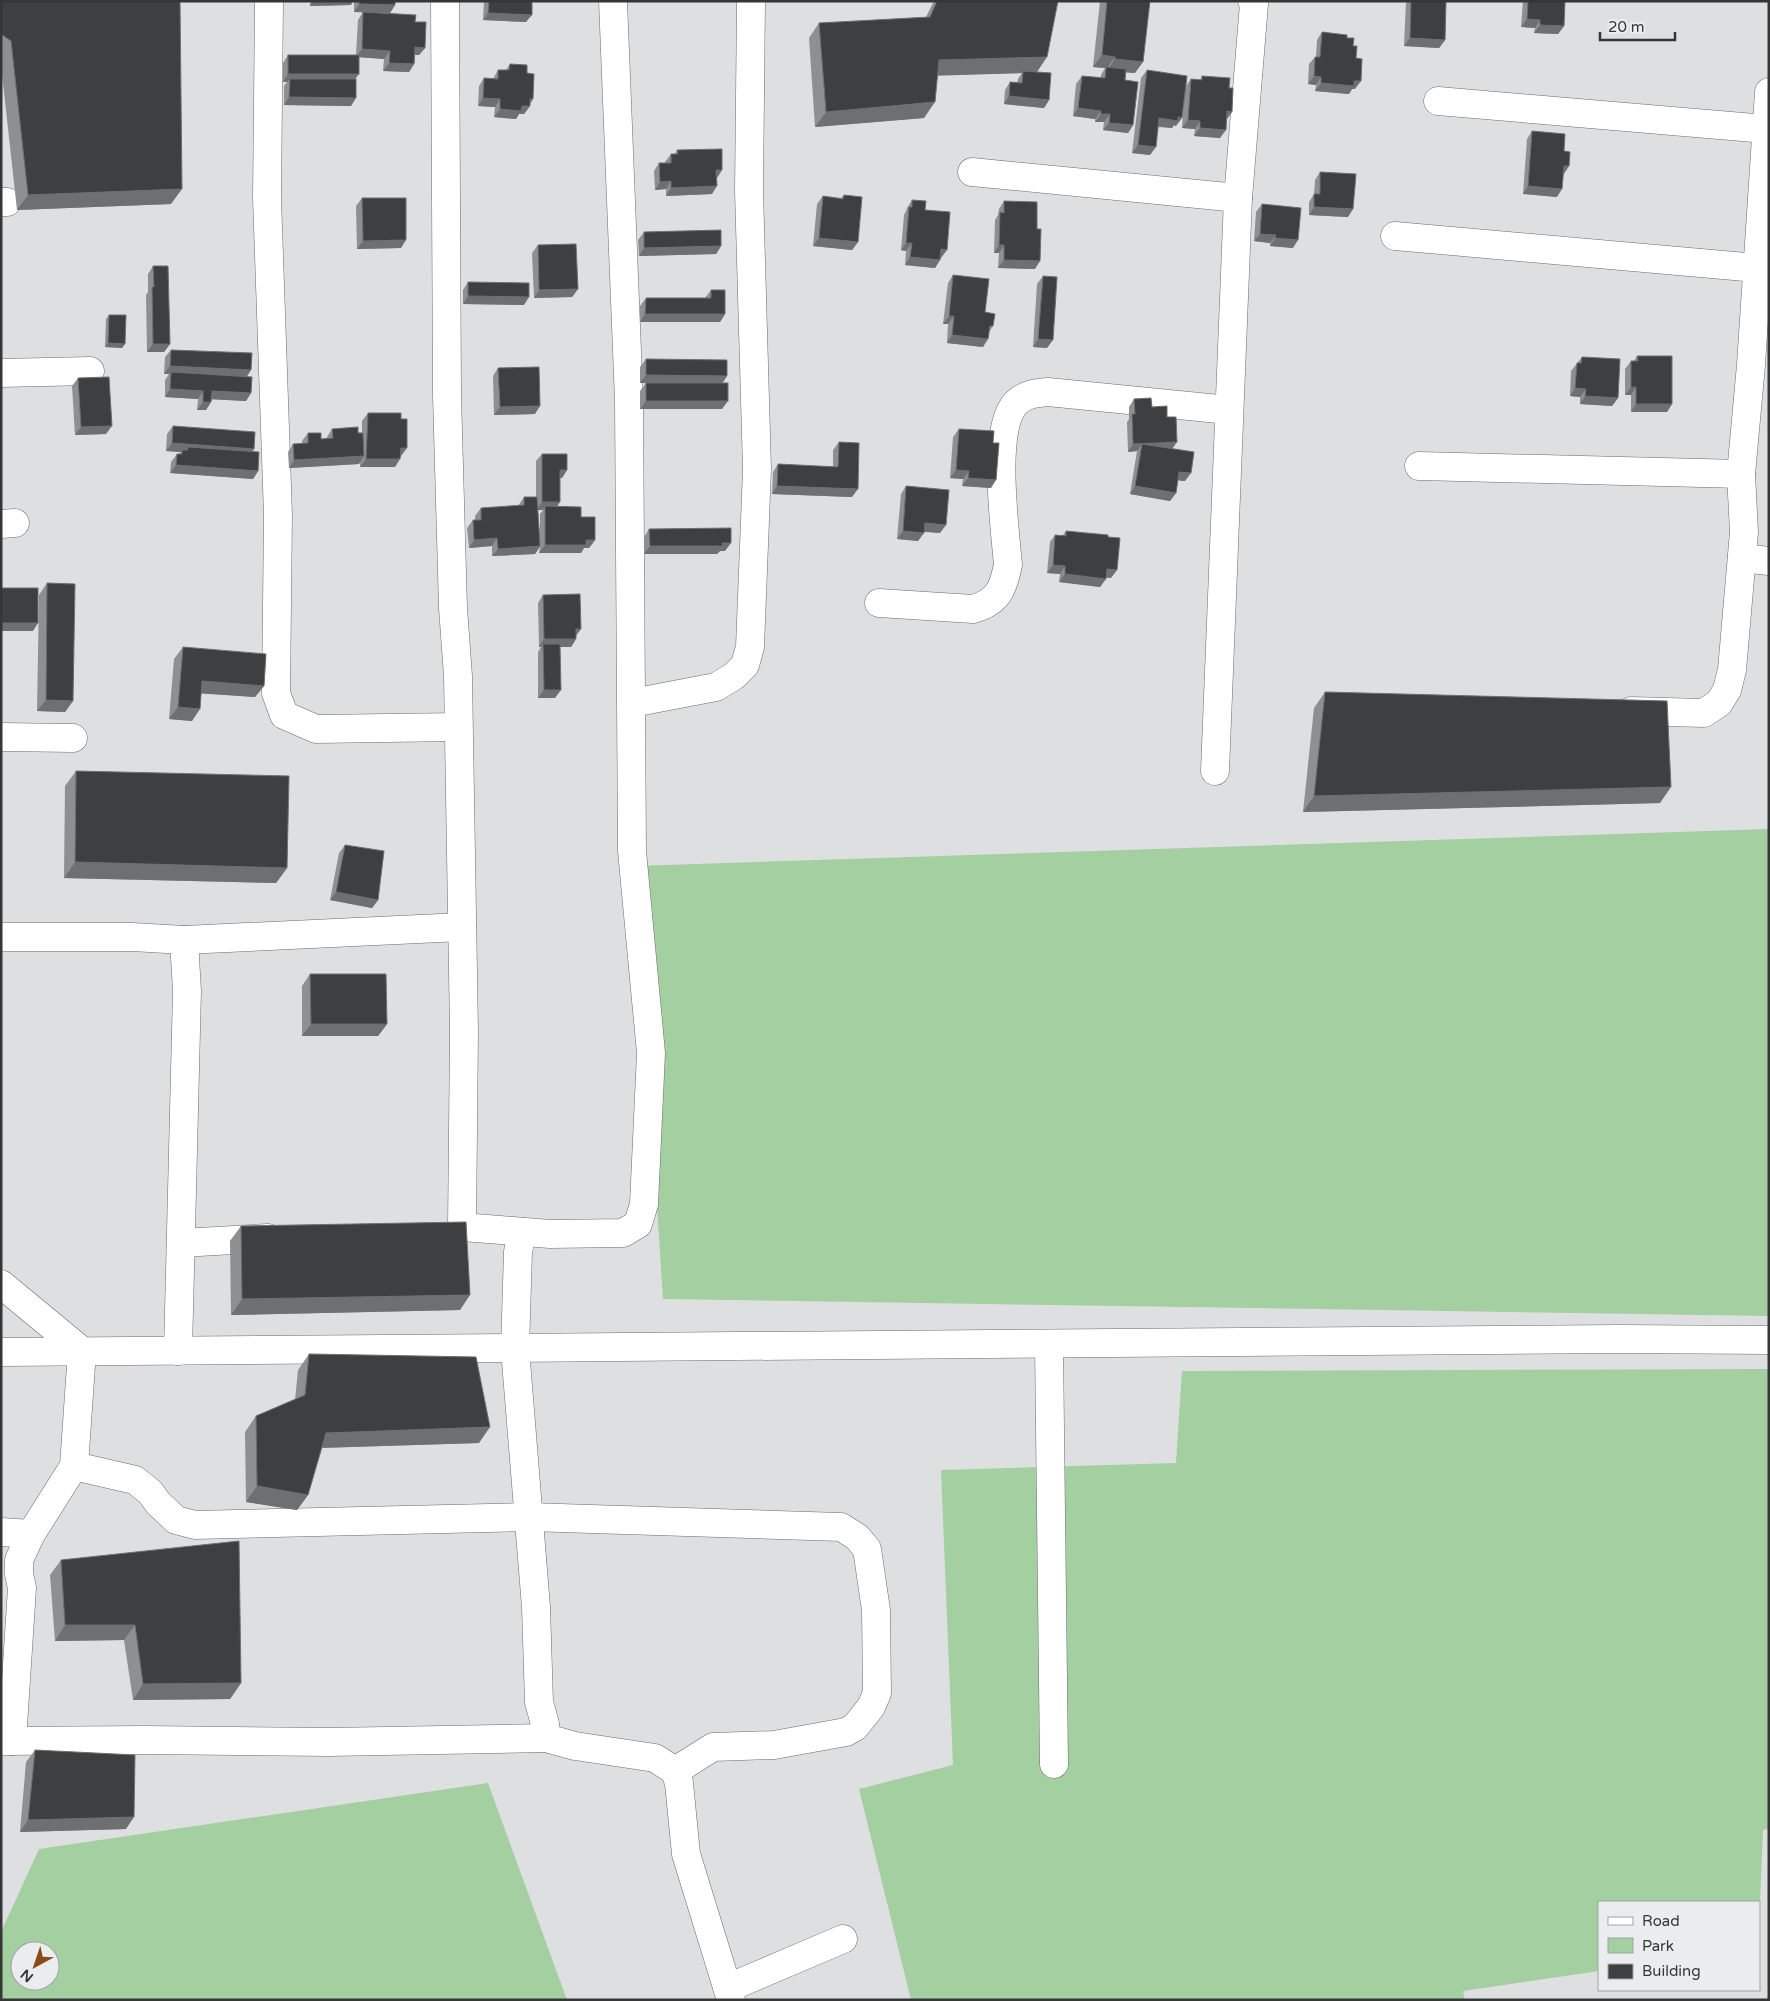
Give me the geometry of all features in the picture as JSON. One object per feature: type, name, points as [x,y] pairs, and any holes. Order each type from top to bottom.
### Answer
[{"type":"street","points":[[269,1],[267,198],[278,516],[276,693],[284,715],[316,729],[458,727]]},
{"type":"street","points":[[445,1],[447,395],[458,727],[464,1041],[462,1227]]},
{"type":"street","points":[[433,1228],[462,1227],[550,1234],[623,1233],[638,1224],[644,1204],[651,1053],[632,851],[629,401],[613,1]]},
{"type":"street","points":[[632,703],[716,687],[734,676],[745,666],[750,647],[757,469],[748,191],[751,1]]},
{"type":"street","points":[[1216,771],[1238,198],[1254,4],[1252,1]]},
{"type":"street","points":[[1611,710],[1704,713],[1718,703],[1727,690],[1732,670],[1744,532],[1741,474],[1769,92]]},
{"type":"street","points":[[1438,101],[1766,129]]},
{"type":"street","points":[[972,172],[1238,198]]},
{"type":"street","points":[[1395,236],[1757,268]]},
{"type":"street","points":[[1,372],[90,372]]},
{"type":"street","points":[[879,603],[973,609],[988,605],[999,592],[1005,580],[1008,565],[1001,455],[1005,422],[1016,403],[1032,393],[1048,392],[1229,410]]},
{"type":"street","points":[[1419,466],[1741,474]]},
{"type":"street","points":[[1742,558],[1769,561]]},
{"type":"street","points":[[1,737],[73,738]]},
{"type":"street","points":[[1,937],[132,937],[184,940],[462,926]]},
{"type":"street","points":[[178,1351],[187,991],[184,940]]},
{"type":"street","points":[[522,1232],[518,1252],[515,1349],[536,1607],[539,1702],[545,1724],[546,1738]]},
{"type":"street","points":[[181,1243],[297,1236]]},
{"type":"street","points":[[1,1284],[82,1352]]},
{"type":"street","points":[[1,1352],[1618,1339],[1769,1340]]},
{"type":"street","points":[[1048,1344],[1054,1764]]},
{"type":"street","points":[[82,1352],[74,1466],[31,1534],[19,1560],[22,1588],[7,1741],[329,1742],[546,1738],[574,1746],[654,1758],[675,1771],[679,1783],[686,1854],[730,1994],[843,1939]]},
{"type":"street","points":[[74,1466],[135,1480],[150,1492],[158,1504],[176,1520],[195,1525],[529,1517],[841,1528],[857,1537],[867,1549],[876,1610],[877,1693],[871,1707],[862,1720],[846,1732],[774,1746],[713,1747],[675,1771]]},
{"type":"street","points":[[1,1532],[31,1534]]},
{"type":"green space","points":[[1769,829],[1769,1316],[663,1299],[635,866]]},
{"type":"green space","points":[[1769,1369],[1769,1829],[1763,1830],[1760,1904],[1760,1901],[1598,1901],[1598,1971],[1463,1991],[1465,2000],[911,2000],[859,1789],[953,1765],[941,1470],[1176,1463],[1182,1371]]},
{"type":"green space","points":[[488,1783],[567,2000],[1,2000],[1,1932],[39,1849]]},
{"type":"building","points":[[1,1],[180,1],[182,189],[28,195],[11,41],[1,34]]},
{"type":"building","points":[[359,1],[395,1],[395,5],[359,4]]},
{"type":"building","points":[[489,1],[532,1],[532,15],[488,13]]},
{"type":"building","points":[[937,1],[1058,1],[1047,57],[939,60],[935,102],[826,112],[819,23],[930,17]]},
{"type":"building","points":[[1107,1],[1150,1],[1143,62],[1115,59],[1115,57],[1102,55]]},
{"type":"building","points":[[1411,1],[1446,1],[1445,40],[1410,38]]},
{"type":"building","points":[[1528,1],[1565,1],[1564,26],[1540,25],[1540,20],[1527,19]]},
{"type":"building","points":[[363,12],[416,15],[415,22],[426,22],[425,48],[415,47],[414,64],[389,63],[390,51],[362,49]]},
{"type":"building","points":[[1322,32],[1347,35],[1347,38],[1354,38],[1353,46],[1357,46],[1356,58],[1362,59],[1361,81],[1354,81],[1354,86],[1321,83],[1321,77],[1314,76],[1315,57],[1320,57]]},
{"type":"building","points":[[288,55],[359,55],[359,74],[288,74]]},
{"type":"building","points":[[510,64],[527,65],[527,73],[534,74],[533,99],[530,99],[530,106],[522,106],[521,111],[500,109],[500,99],[483,98],[484,78],[498,79],[498,70],[509,70]]},
{"type":"building","points":[[1106,67],[1126,69],[1125,80],[1138,82],[1133,125],[1109,123],[1110,114],[1101,114],[1101,111],[1078,108],[1082,76],[1105,78]]},
{"type":"building","points":[[1147,70],[1187,76],[1182,118],[1178,117],[1178,121],[1159,118],[1156,147],[1138,145]]},
{"type":"building","points":[[1023,71],[1051,73],[1049,100],[1009,96],[1010,82],[1022,83]]},
{"type":"building","points":[[1202,76],[1230,78],[1229,88],[1233,88],[1232,112],[1227,111],[1226,130],[1200,128],[1200,121],[1188,120],[1191,79],[1202,80]]},
{"type":"building","points":[[290,79],[356,79],[356,98],[289,97]]},
{"type":"building","points":[[1532,131],[1565,134],[1564,151],[1570,152],[1569,166],[1564,166],[1562,189],[1528,186]]},
{"type":"building","points":[[722,149],[722,170],[716,170],[717,186],[671,188],[671,181],[660,182],[659,163],[671,163],[671,154],[678,154],[677,150]]},
{"type":"building","points":[[1320,172],[1356,174],[1353,209],[1314,207],[1314,194],[1320,194]]},
{"type":"building","points":[[844,195],[862,197],[858,242],[819,238],[823,196],[843,199]]},
{"type":"building","points":[[362,198],[406,198],[406,240],[363,241]]},
{"type":"building","points":[[912,200],[926,201],[925,210],[950,212],[947,250],[941,249],[940,260],[910,257],[912,243],[906,243],[909,207],[912,207]]},
{"type":"building","points":[[1004,201],[1037,202],[1037,229],[1041,229],[1040,261],[1004,260],[1004,245],[999,245],[1000,212],[1004,213]]},
{"type":"building","points":[[1262,204],[1301,208],[1298,240],[1275,238],[1276,235],[1260,234]]},
{"type":"building","points":[[721,230],[721,246],[644,248],[644,232]]},
{"type":"building","points":[[576,244],[578,289],[539,290],[538,245]]},
{"type":"building","points":[[153,266],[168,266],[170,344],[153,344]]},
{"type":"building","points":[[953,275],[989,279],[985,312],[995,314],[993,326],[990,326],[988,339],[952,335],[954,316],[949,316]]},
{"type":"building","points":[[1043,276],[1057,277],[1053,340],[1038,339]]},
{"type":"building","points":[[468,282],[529,283],[529,297],[468,296]]},
{"type":"building","points":[[711,290],[725,290],[725,314],[645,314],[646,298],[711,298]]},
{"type":"building","points":[[109,315],[126,315],[125,344],[108,343]]},
{"type":"building","points":[[171,350],[252,353],[251,370],[170,366]]},
{"type":"building","points":[[1637,356],[1672,356],[1672,404],[1636,404],[1636,387],[1631,387],[1631,361],[1638,361]]},
{"type":"building","points":[[1582,357],[1620,359],[1618,398],[1585,396],[1586,389],[1575,388],[1577,363],[1581,363]]},
{"type":"building","points":[[646,359],[727,360],[727,376],[646,375]]},
{"type":"building","points":[[539,367],[540,406],[500,407],[498,368]]},
{"type":"building","points":[[171,372],[252,377],[251,393],[212,391],[211,402],[203,402],[203,391],[170,389]]},
{"type":"building","points":[[109,377],[112,426],[81,427],[78,378]]},
{"type":"building","points":[[646,383],[728,383],[728,401],[646,401]]},
{"type":"building","points":[[1151,398],[1152,407],[1167,406],[1167,417],[1176,417],[1177,442],[1133,444],[1132,414],[1135,414],[1134,399]]},
{"type":"building","points":[[368,413],[401,413],[401,419],[407,419],[407,448],[401,448],[400,459],[366,459]]},
{"type":"building","points":[[173,426],[255,432],[254,449],[172,443]]},
{"type":"building","points":[[358,427],[358,433],[363,433],[364,456],[294,460],[293,444],[308,443],[308,433],[321,433],[321,439],[333,438],[332,429]]},
{"type":"building","points":[[959,429],[994,431],[993,443],[999,443],[996,480],[968,478],[969,471],[956,470]]},
{"type":"building","points":[[839,442],[859,443],[858,489],[777,486],[778,464],[838,467]]},
{"type":"building","points":[[1142,444],[1194,452],[1191,473],[1179,472],[1176,493],[1135,486]]},
{"type":"building","points":[[188,447],[259,452],[258,471],[176,465],[177,454],[182,454],[182,450],[187,450]]},
{"type":"building","points":[[542,454],[567,454],[567,470],[560,470],[560,502],[542,502]]},
{"type":"building","points":[[906,486],[949,490],[946,525],[925,523],[924,533],[903,531]]},
{"type":"building","points":[[524,497],[537,497],[540,546],[498,549],[497,538],[474,540],[473,520],[481,520],[481,508],[524,505]]},
{"type":"building","points":[[545,506],[581,507],[581,517],[595,517],[595,540],[586,540],[586,545],[545,545]]},
{"type":"building","points":[[731,528],[731,543],[722,543],[723,546],[650,546],[649,529]]},
{"type":"building","points":[[1066,531],[1120,538],[1117,570],[1107,569],[1106,579],[1065,574],[1065,566],[1053,565],[1055,535],[1066,536]]},
{"type":"building","points":[[47,583],[75,584],[73,701],[46,700]]},
{"type":"building","points":[[1,588],[38,588],[38,623],[1,623]]},
{"type":"building","points":[[580,594],[581,629],[576,629],[576,639],[544,639],[543,595]]},
{"type":"building","points":[[543,644],[560,644],[561,690],[544,690]]},
{"type":"building","points":[[183,647],[266,654],[264,686],[202,681],[200,709],[178,707]]},
{"type":"building","points":[[1325,692],[1667,701],[1671,787],[1314,796]]},
{"type":"building","points":[[76,771],[289,776],[287,868],[75,862]]},
{"type":"building","points":[[345,845],[384,851],[378,900],[336,892]]},
{"type":"building","points":[[310,974],[386,974],[387,1024],[311,1024]]},
{"type":"building","points":[[466,1222],[470,1295],[242,1299],[241,1226]]},
{"type":"building","points":[[309,1354],[476,1357],[490,1427],[326,1433],[308,1495],[257,1486],[256,1416],[305,1395]]},
{"type":"building","points":[[239,1541],[241,1683],[143,1684],[135,1625],[65,1625],[61,1560]]},
{"type":"building","points":[[35,1750],[135,1755],[134,1817],[28,1820]]}]
